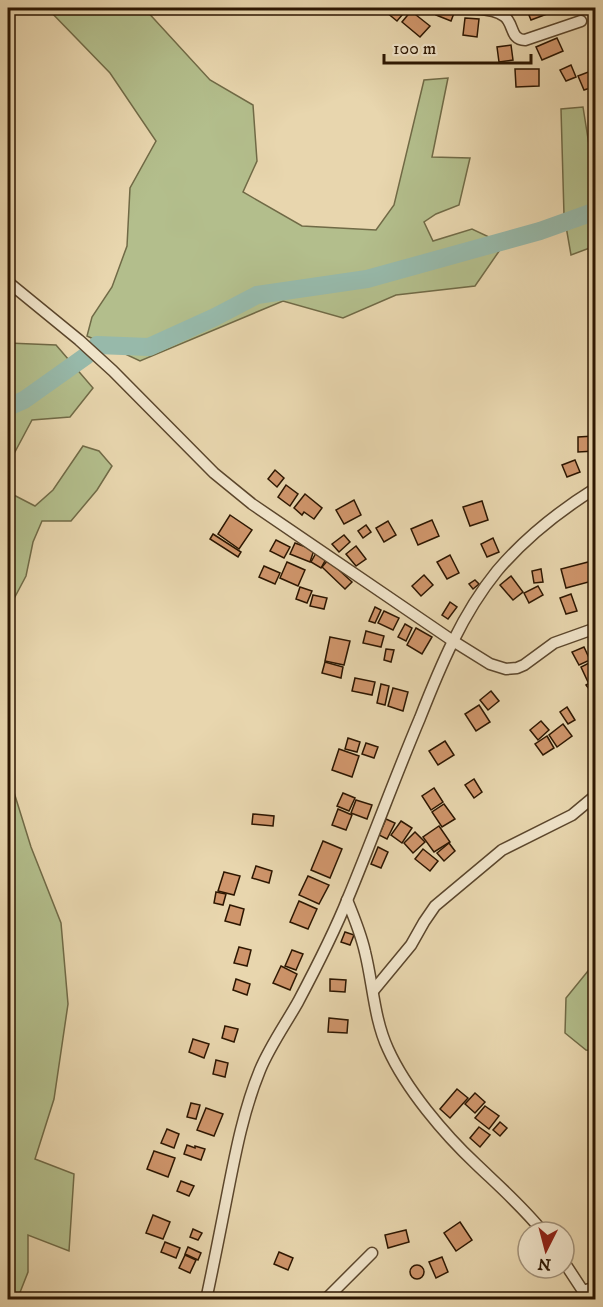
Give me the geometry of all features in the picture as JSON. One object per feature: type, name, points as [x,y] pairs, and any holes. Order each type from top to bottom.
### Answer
[{"type":"street","points":[[471,8],[502,14],[507,18],[516,37],[520,40],[581,21]]},
{"type":"street","points":[[8,282],[79,340],[214,473],[252,504],[490,664],[506,669],[517,668],[554,643],[596,628]]},
{"type":"street","points":[[206,1299],[236,1148],[260,1071],[276,1037],[322,956],[453,641],[480,595],[523,543],[574,501],[596,488]]},
{"type":"street","points":[[373,991],[411,945],[435,906],[502,850],[572,814],[596,795]]},
{"type":"street","points":[[347,900],[363,943],[381,1031],[388,1050],[411,1089],[445,1132],[532,1220]]},
{"type":"street","points":[[325,1299],[372,1253]]},
{"type":"street","points":[[576,1280],[583,1291]]},
{"type":"street","points":[[573,1299],[583,1291],[596,1287]]},
{"type":"green space","points":[[47,8],[144,8],[210,80],[253,105],[257,161],[243,192],[302,226],[376,230],[394,205],[424,80],[448,78],[432,157],[470,158],[459,205],[436,214],[424,222],[433,241],[472,229],[504,244],[475,286],[396,295],[343,318],[283,301],[140,361],[87,336],[92,317],[112,287],[127,246],[130,188],[156,141],[110,73]]},
{"type":"green space","points":[[583,107],[595,183],[595,246],[571,255],[564,215],[561,109]]},
{"type":"green space","points":[[8,343],[56,345],[93,388],[70,417],[32,420],[8,465]]},
{"type":"green space","points":[[83,446],[99,451],[112,466],[97,490],[71,521],[42,521],[33,542],[26,576],[8,610],[8,492],[35,506],[53,490]]},
{"type":"green space","points":[[8,773],[31,847],[61,923],[68,1004],[54,1099],[35,1159],[74,1174],[69,1251],[28,1235],[28,1272],[17,1300],[8,1299]]},
{"type":"green space","points":[[592,966],[595,966],[595,1051],[586,1050],[565,1033],[566,998]]},
{"type":"building","points":[[390,8],[408,8],[397,21],[386,12]]},
{"type":"building","points":[[438,8],[456,8],[451,21],[436,15]]},
{"type":"building","points":[[526,8],[545,8],[547,14],[531,20]]},
{"type":"building","points":[[411,11],[430,26],[420,37],[402,22]]},
{"type":"building","points":[[465,18],[479,19],[477,37],[463,35]]},
{"type":"building","points":[[557,38],[563,51],[542,60],[536,47]]},
{"type":"building","points":[[511,45],[513,60],[499,62],[497,47]]},
{"type":"building","points":[[571,65],[576,77],[566,81],[560,70]]},
{"type":"building","points":[[515,69],[539,69],[539,86],[516,87]]},
{"type":"building","points":[[596,69],[596,86],[584,90],[578,76]]},
{"type":"building","points":[[594,436],[595,451],[578,452],[578,437]]},
{"type":"building","points":[[575,460],[580,472],[567,477],[562,465]]},
{"type":"building","points":[[275,470],[284,478],[277,487],[268,479]]},
{"type":"building","points":[[286,485],[298,494],[290,506],[278,497]]},
{"type":"building","points":[[305,494],[322,508],[314,519],[304,512],[302,515],[294,508]]},
{"type":"building","points":[[354,500],[361,515],[344,524],[336,510]]},
{"type":"building","points":[[482,501],[488,520],[470,526],[463,507]]},
{"type":"building","points":[[230,515],[252,530],[239,549],[218,534]]},
{"type":"building","points":[[432,520],[439,536],[418,545],[411,529]]},
{"type":"building","points":[[388,521],[396,535],[384,542],[376,528]]},
{"type":"building","points":[[366,525],[371,532],[363,538],[358,531]]},
{"type":"building","points":[[213,534],[241,552],[238,557],[210,539]]},
{"type":"building","points":[[344,535],[350,542],[339,552],[332,544]]},
{"type":"building","points":[[493,538],[499,552],[487,557],[481,544]]},
{"type":"building","points":[[276,540],[290,547],[284,558],[270,551]]},
{"type":"building","points":[[295,543],[314,550],[310,562],[290,554]]},
{"type":"building","points":[[356,546],[366,559],[356,566],[346,554]]},
{"type":"building","points":[[316,553],[326,559],[321,568],[311,562]]},
{"type":"building","points":[[450,555],[459,573],[447,579],[437,562]]},
{"type":"building","points":[[328,560],[352,582],[345,589],[322,567]]},
{"type":"building","points":[[592,561],[596,580],[566,588],[561,569]]},
{"type":"building","points":[[287,562],[305,570],[298,586],[280,578]]},
{"type":"building","points":[[264,566],[280,573],[275,584],[259,577]]},
{"type":"building","points":[[541,569],[543,582],[534,583],[532,571]]},
{"type":"building","points":[[424,575],[433,585],[421,596],[412,586]]},
{"type":"building","points":[[511,576],[523,592],[513,600],[500,585]]},
{"type":"building","points":[[475,580],[479,584],[473,589],[469,584]]},
{"type":"building","points":[[538,586],[543,595],[529,603],[524,593]]},
{"type":"building","points":[[300,587],[312,591],[307,603],[296,599]]},
{"type":"building","points":[[571,594],[577,611],[566,614],[560,598]]},
{"type":"building","points":[[313,595],[327,598],[324,609],[310,606]]},
{"type":"building","points":[[450,602],[457,607],[448,619],[442,615]]},
{"type":"building","points":[[375,607],[381,610],[375,623],[369,621]]},
{"type":"building","points":[[384,611],[399,618],[393,630],[378,623]]},
{"type":"building","points":[[405,624],[412,628],[406,641],[398,637]]},
{"type":"building","points":[[416,628],[432,637],[422,654],[407,645]]},
{"type":"building","points":[[366,631],[384,636],[381,647],[363,643]]},
{"type":"building","points":[[330,637],[350,641],[344,665],[325,661]]},
{"type":"building","points":[[584,647],[590,660],[579,665],[572,652]]},
{"type":"building","points":[[386,649],[394,650],[391,662],[384,660]]},
{"type":"building","points":[[325,662],[343,667],[341,678],[322,673]]},
{"type":"building","points":[[591,662],[596,669],[596,678],[588,682],[581,667]]},
{"type":"building","points":[[355,678],[375,682],[372,695],[352,691]]},
{"type":"building","points":[[596,679],[596,697],[595,697],[586,685]]},
{"type":"building","points":[[381,684],[389,686],[385,705],[377,703]]},
{"type":"building","points":[[393,688],[408,692],[403,711],[388,706]]},
{"type":"building","points":[[491,691],[499,701],[488,710],[480,700]]},
{"type":"building","points":[[479,705],[490,722],[476,731],[465,714]]},
{"type":"building","points":[[567,707],[575,720],[568,724],[560,712]]},
{"type":"building","points":[[541,721],[549,730],[538,740],[530,730]]},
{"type":"building","points":[[563,724],[572,736],[557,747],[549,735]]},
{"type":"building","points":[[547,736],[554,748],[543,755],[535,744]]},
{"type":"building","points":[[348,738],[360,742],[357,752],[345,749]]},
{"type":"building","points":[[445,741],[454,755],[438,765],[429,751]]},
{"type":"building","points":[[366,743],[378,747],[374,758],[362,754]]},
{"type":"building","points":[[339,749],[359,756],[352,777],[332,770]]},
{"type":"building","points":[[474,779],[482,792],[474,798],[465,785]]},
{"type":"building","points":[[434,788],[443,802],[431,810],[422,796]]},
{"type":"building","points":[[343,793],[355,798],[349,811],[337,806]]},
{"type":"building","points":[[356,800],[372,805],[367,819],[351,813]]},
{"type":"building","points":[[444,804],[455,819],[442,827],[432,812]]},
{"type":"building","points":[[338,809],[352,815],[346,830],[332,825]]},
{"type":"building","points":[[253,814],[274,816],[273,826],[252,824]]},
{"type":"building","points":[[386,819],[395,823],[387,839],[379,835]]},
{"type":"building","points":[[401,821],[412,828],[402,843],[391,835]]},
{"type":"building","points":[[439,826],[450,842],[434,852],[423,837]]},
{"type":"building","points":[[415,832],[425,842],[413,853],[404,843]]},
{"type":"building","points":[[323,841],[342,849],[330,878],[311,870]]},
{"type":"building","points":[[449,843],[455,851],[444,861],[437,853]]},
{"type":"building","points":[[378,847],[388,852],[381,868],[371,864]]},
{"type":"building","points":[[423,849],[438,861],[430,871],[415,859]]},
{"type":"building","points":[[256,866],[272,871],[269,883],[252,878]]},
{"type":"building","points":[[224,872],[240,876],[234,895],[218,891]]},
{"type":"building","points":[[308,876],[329,885],[319,904],[299,895]]},
{"type":"building","points":[[216,892],[226,894],[223,905],[214,903]]},
{"type":"building","points":[[299,901],[317,909],[308,929],[290,922]]},
{"type":"building","points":[[230,905],[244,909],[240,925],[225,921]]},
{"type":"building","points":[[345,932],[354,935],[350,945],[341,942]]},
{"type":"building","points":[[239,947],[251,950],[247,966],[234,963]]},
{"type":"building","points":[[292,950],[303,954],[296,970],[285,966]]},
{"type":"building","points":[[281,966],[297,974],[290,990],[273,983]]},
{"type":"building","points":[[236,979],[250,984],[247,995],[233,990]]},
{"type":"building","points":[[330,979],[346,980],[345,992],[330,991]]},
{"type":"building","points":[[329,1018],[348,1020],[347,1033],[328,1032]]},
{"type":"building","points":[[225,1026],[238,1029],[234,1042],[222,1038]]},
{"type":"building","points":[[193,1039],[209,1044],[204,1058],[189,1052]]},
{"type":"building","points":[[216,1060],[228,1063],[225,1077],[213,1074]]},
{"type":"building","points":[[457,1089],[468,1098],[450,1118],[440,1109]]},
{"type":"building","points":[[475,1093],[485,1102],[475,1113],[465,1104]]},
{"type":"building","points":[[191,1103],[200,1105],[196,1119],[187,1117]]},
{"type":"building","points":[[485,1106],[499,1116],[489,1129],[475,1118]]},
{"type":"building","points":[[206,1108],[223,1114],[214,1136],[197,1130]]},
{"type":"building","points":[[500,1122],[507,1128],[500,1136],[493,1130]]},
{"type":"building","points":[[479,1127],[490,1135],[480,1147],[470,1138]]},
{"type":"building","points":[[167,1129],[179,1134],[174,1148],[161,1143]]},
{"type":"building","points":[[187,1145],[205,1149],[201,1160],[184,1154]]},
{"type":"building","points":[[154,1151],[175,1158],[168,1177],[147,1169]]},
{"type":"building","points":[[181,1181],[194,1186],[189,1196],[177,1191]]},
{"type":"building","points":[[153,1215],[170,1222],[163,1239],[146,1233]]},
{"type":"building","points":[[460,1222],[472,1240],[456,1251],[444,1233]]},
{"type":"building","points":[[193,1229],[202,1233],[198,1240],[190,1237]]},
{"type":"building","points":[[406,1230],[409,1242],[388,1248],[385,1235]]},
{"type":"building","points":[[165,1242],[180,1248],[176,1258],[161,1252]]},
{"type":"building","points":[[188,1247],[201,1253],[198,1260],[185,1254]]},
{"type":"building","points":[[279,1252],[293,1258],[288,1270],[274,1264]]},
{"type":"building","points":[[185,1255],[196,1260],[190,1273],[179,1268]]},
{"type":"building","points":[[442,1257],[448,1272],[436,1278],[429,1262]]},
{"type":"building","points":[[414,1265],[420,1265],[424,1272],[420,1279],[414,1279],[410,1275],[410,1269]]},
{"type":"building","points":[[145,1293],[160,1298],[159,1300],[143,1300]]},
{"type":"waterway","points":[[97,345],[149,347],[257,295],[367,279],[540,231],[596,211]]},
{"type":"waterway","points":[[8,407],[24,400],[86,356]]}]
